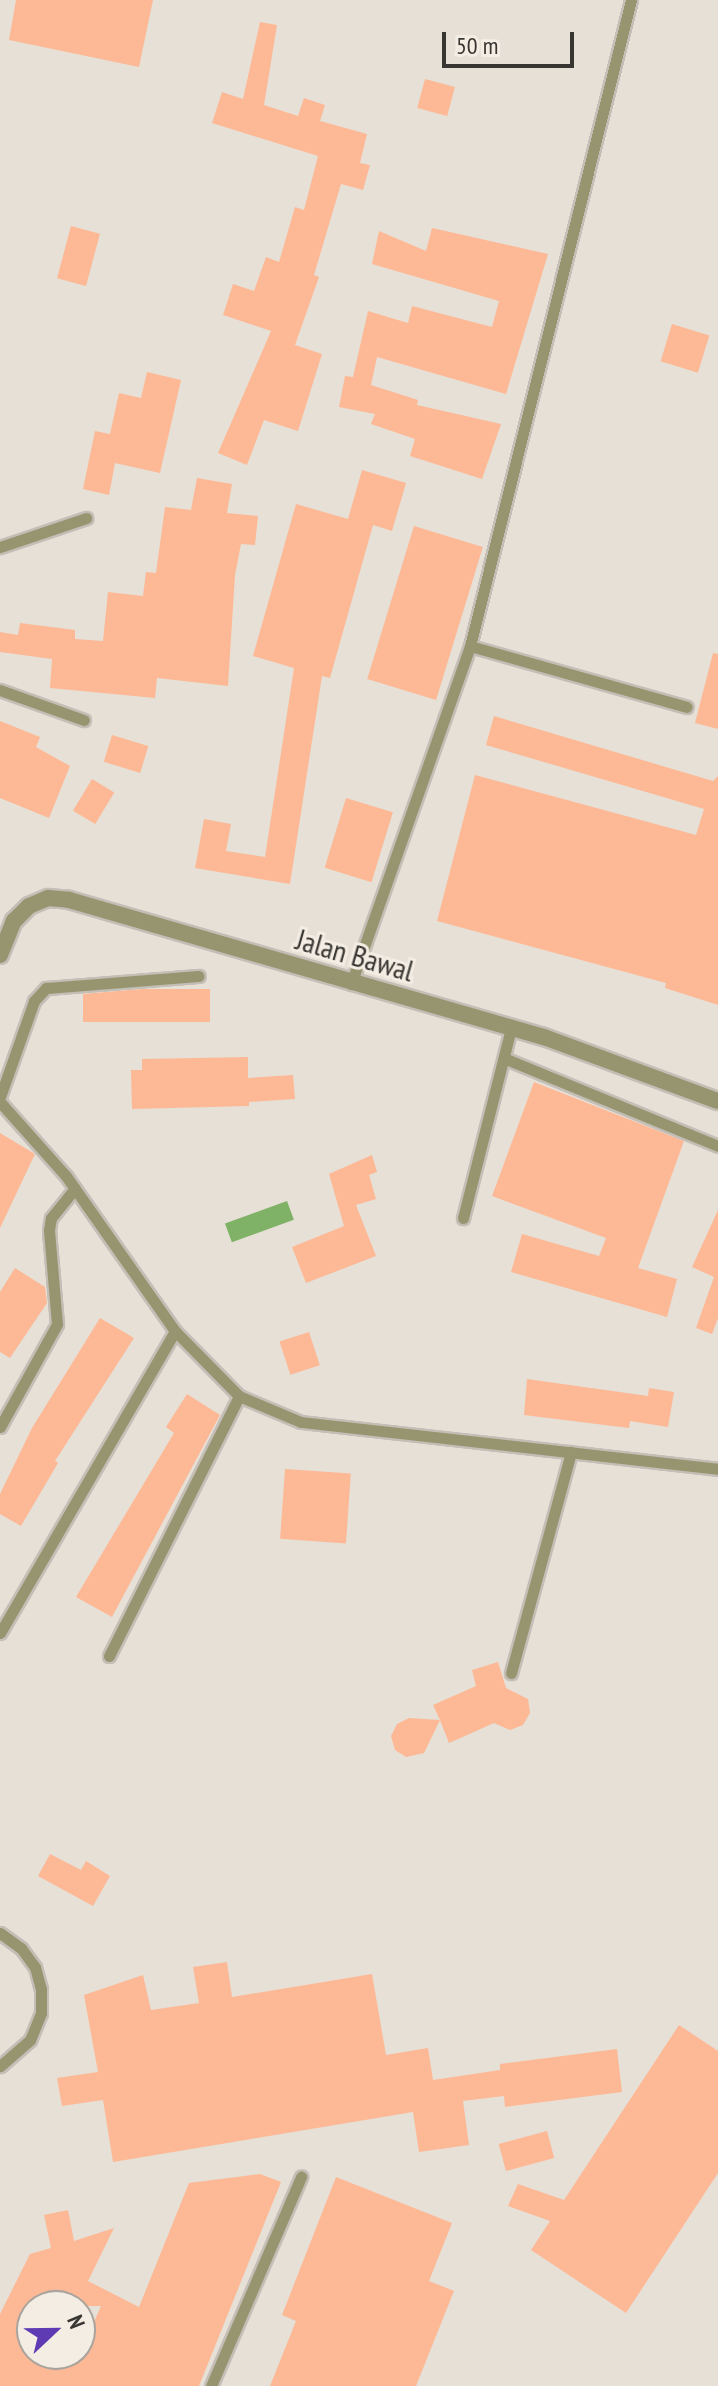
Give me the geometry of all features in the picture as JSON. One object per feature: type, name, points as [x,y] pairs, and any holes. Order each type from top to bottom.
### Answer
[{"type":"street","name":"Jalan Bawal","points":[[0,955],[14,921],[29,906],[48,898],[69,900],[511,1028],[718,1101]]},
{"type":"lane","points":[[351,984],[470,646],[631,0]]},
{"type":"lane","points":[[0,547],[86,518]]},
{"type":"lane","points":[[470,646],[687,707]]},
{"type":"lane","points":[[0,690],[84,720]]},
{"type":"lane","points":[[199,976],[46,988],[34,1001],[0,1100],[75,1188],[175,1331],[239,1396],[301,1422],[718,1469]]},
{"type":"lane","points":[[463,1218],[506,1059],[511,1028]]},
{"type":"lane","points":[[506,1059],[718,1146]]},
{"type":"lane","points":[[0,1427],[57,1324],[49,1230],[51,1218],[75,1188]]},
{"type":"lane","points":[[0,1633],[175,1331]]},
{"type":"lane","points":[[109,1656],[239,1396]]},
{"type":"lane","points":[[511,1673],[571,1452]]},
{"type":"lane","points":[[0,1933],[21,1948],[35,1967],[41,1989],[41,2013],[30,2040],[0,2066]]},
{"type":"lane","points":[[211,2386],[301,2177]]},
{"type":"shaded area","points":[[287,1201],[294,1220],[232,1242],[225,1224]]},
{"type":"building","points":[[16,0],[153,0],[139,67],[9,40]]},
{"type":"building","points":[[260,22],[277,25],[264,105],[298,116],[304,98],[325,105],[320,121],[367,134],[360,163],[370,165],[363,190],[341,184],[314,275],[319,277],[295,345],[322,354],[298,431],[264,420],[247,465],[218,453],[271,331],[223,315],[233,284],[254,291],[266,257],[279,262],[295,207],[304,210],[318,156],[212,123],[222,92],[243,99]]},
{"type":"building","points":[[425,79],[455,87],[447,116],[417,108]]},
{"type":"building","points":[[71,226],[100,234],[86,286],[57,278]]},
{"type":"building","points":[[432,228],[548,254],[506,394],[377,357],[371,385],[418,400],[417,405],[501,424],[482,479],[410,456],[415,439],[371,424],[375,414],[339,407],[345,376],[353,377],[368,311],[408,323],[412,306],[492,327],[499,301],[372,264],[379,231],[426,251]]},
{"type":"building","points":[[672,324],[709,335],[698,373],[661,361]]},
{"type":"building","points":[[147,372],[181,380],[160,473],[115,463],[109,495],[83,489],[95,431],[110,434],[119,393],[141,398]]},
{"type":"building","points":[[362,470],[406,483],[392,531],[373,525],[330,678],[322,676],[290,884],[195,868],[204,819],[231,824],[226,851],[265,857],[294,668],[253,656],[296,504],[348,519]]},
{"type":"building","points":[[197,478],[232,484],[227,513],[258,516],[255,545],[241,544],[235,575],[228,686],[157,678],[155,698],[50,688],[52,659],[0,652],[0,632],[18,635],[20,623],[75,630],[75,639],[103,641],[108,592],[143,596],[146,572],[156,573],[165,507],[191,510]]},
{"type":"building","points":[[414,526],[483,547],[436,700],[367,679]]},
{"type":"building","points":[[713,653],[718,654],[718,729],[695,723]]},
{"type":"building","points":[[494,716],[713,781],[718,776],[718,1005],[665,988],[666,983],[437,921],[475,775],[696,835],[704,809],[486,745]]},
{"type":"building","points":[[0,721],[40,737],[36,747],[70,766],[49,818],[0,798]]},
{"type":"building","points":[[112,735],[148,746],[140,773],[104,762]]},
{"type":"building","points":[[92,779],[114,792],[95,824],[73,811]]},
{"type":"building","points":[[346,798],[393,812],[372,882],[325,868]]},
{"type":"building","points":[[142,989],[210,989],[210,1022],[83,1022],[83,994]]},
{"type":"building","points":[[248,1057],[248,1078],[293,1075],[295,1099],[249,1102],[249,1106],[132,1109],[131,1070],[142,1070],[142,1059]]},
{"type":"building","points":[[534,1082],[684,1141],[638,1268],[677,1279],[667,1317],[511,1272],[522,1234],[599,1256],[606,1238],[492,1196]]},
{"type":"building","points":[[0,1133],[35,1154],[0,1228]]},
{"type":"building","points":[[372,1155],[377,1172],[369,1175],[376,1199],[356,1205],[376,1256],[306,1283],[292,1247],[344,1226],[329,1174]]},
{"type":"building","points":[[718,1210],[718,1318],[712,1334],[696,1328],[714,1277],[692,1267]]},
{"type":"building","points":[[15,1268],[45,1287],[47,1303],[10,1358],[0,1352],[0,1292]]},
{"type":"building","points":[[100,1318],[134,1338],[55,1461],[58,1463],[21,1526],[0,1514],[0,1494],[32,1428]]},
{"type":"building","points":[[309,1332],[320,1365],[290,1375],[280,1342]]},
{"type":"building","points":[[527,1379],[648,1396],[649,1388],[674,1392],[668,1427],[630,1421],[629,1428],[524,1415]]},
{"type":"building","points":[[187,1394],[220,1415],[112,1617],[76,1597],[174,1433],[166,1427]]},
{"type":"building","points":[[285,1469],[351,1474],[346,1543],[280,1539]]},
{"type":"building","points":[[498,1662],[506,1688],[528,1699],[530,1713],[523,1725],[510,1730],[494,1723],[449,1743],[433,1705],[476,1686],[472,1670]]},
{"type":"building","points":[[409,1718],[440,1720],[424,1753],[406,1757],[395,1750],[391,1736],[397,1724]]},
{"type":"building","points":[[50,1854],[81,1870],[86,1861],[110,1876],[93,1906],[38,1876]]},
{"type":"building","points":[[227,1962],[232,1997],[372,1974],[386,2055],[428,2048],[433,2080],[500,2070],[500,2064],[617,2049],[622,2092],[505,2107],[504,2096],[463,2101],[469,2145],[419,2152],[413,2112],[113,2162],[103,2100],[62,2106],[57,2078],[98,2072],[84,1995],[143,1975],[151,2010],[199,2003],[193,1967]]},
{"type":"building","points":[[679,2025],[718,2051],[718,2173],[626,2313],[531,2250],[550,2221],[508,2206],[518,2184],[564,2200]]},
{"type":"building","points":[[547,2131],[554,2158],[506,2171],[499,2144]]},
{"type":"building","points":[[260,2174],[281,2182],[199,2386],[0,2386],[0,2314],[30,2254],[51,2248],[44,2215],[68,2210],[74,2241],[114,2228],[88,2281],[139,2307],[189,2183]]},
{"type":"building","points":[[336,2177],[452,2223],[429,2281],[454,2291],[416,2386],[270,2386],[296,2321],[282,2315]]}]
